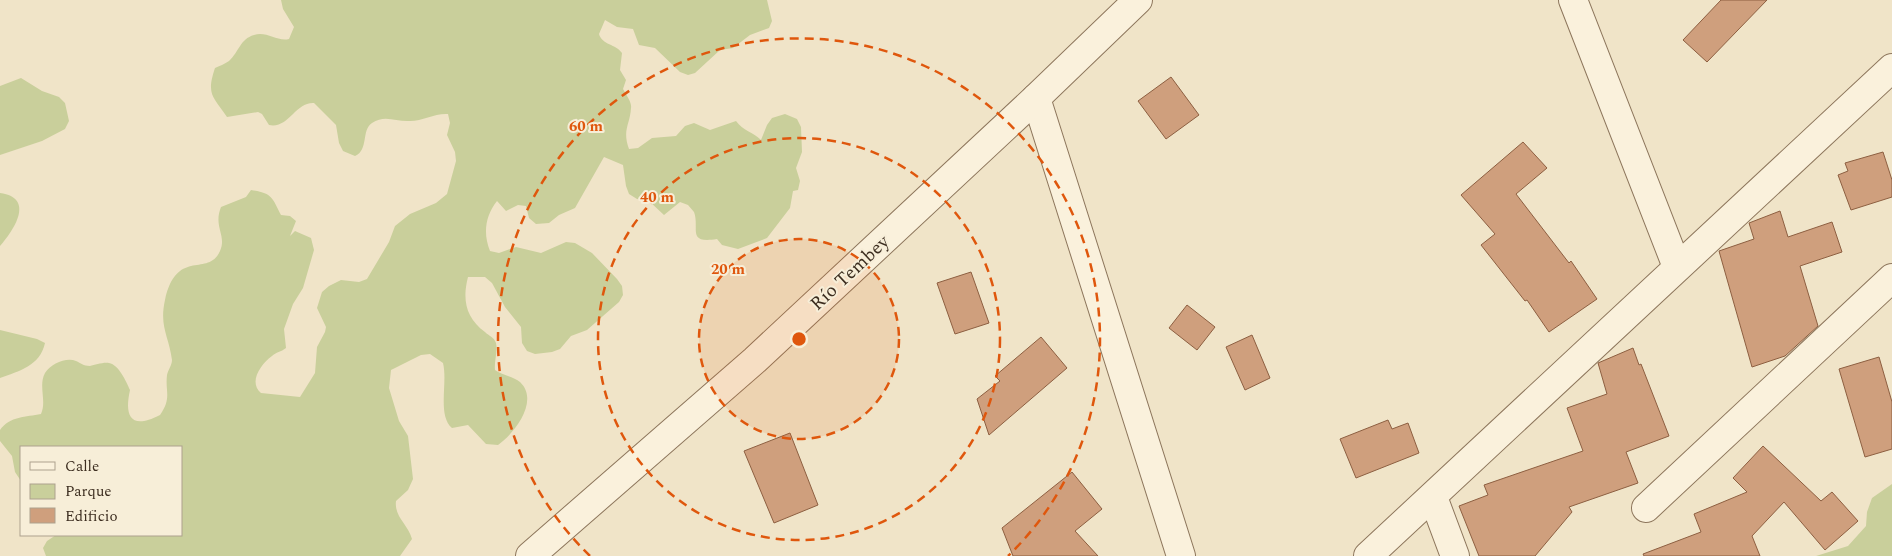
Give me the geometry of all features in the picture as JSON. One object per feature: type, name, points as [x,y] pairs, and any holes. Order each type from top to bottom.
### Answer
[{"type":"street","name":"Río Tembey","points":[[536,554],[755,360],[1036,98],[1138,0]]},
{"type":"street","points":[[1573,0],[1676,267]]},
{"type":"street","points":[[1368,556],[1433,498],[1676,267],[1892,68]]},
{"type":"street","points":[[1036,98],[1181,556]]},
{"type":"street","points":[[1646,508],[1892,278]]},
{"type":"street","points":[[1433,498],[1455,556]]},
{"type":"green space","points":[[281,0],[767,0],[772,21],[769,28],[750,35],[733,48],[720,50],[695,73],[688,75],[680,72],[655,48],[639,45],[633,29],[617,27],[605,20],[599,34],[603,40],[622,53],[620,70],[626,80],[623,89],[631,106],[626,132],[629,149],[638,148],[652,138],[676,136],[685,126],[694,123],[710,130],[736,121],[761,140],[772,118],[785,114],[797,119],[801,127],[802,152],[796,168],[800,181],[798,190],[793,191],[790,208],[767,238],[738,249],[722,245],[717,239],[707,240],[698,237],[694,212],[688,205],[680,202],[664,215],[649,201],[637,199],[629,194],[623,165],[604,157],[575,208],[559,215],[549,223],[536,224],[529,218],[526,206],[518,205],[506,211],[497,201],[486,225],[486,238],[490,251],[499,253],[516,247],[541,253],[566,242],[575,243],[592,253],[617,279],[622,286],[623,295],[619,302],[587,330],[571,336],[560,349],[535,354],[527,351],[522,343],[521,327],[505,307],[492,283],[485,277],[468,277],[465,293],[470,315],[473,321],[493,338],[496,343],[495,370],[520,382],[525,390],[527,398],[526,407],[517,425],[504,440],[498,445],[486,444],[468,425],[452,428],[448,422],[444,407],[443,363],[430,354],[421,355],[391,370],[389,388],[399,421],[408,436],[413,479],[408,490],[396,501],[397,512],[412,539],[400,556],[46,556],[43,548],[47,541],[54,536],[182,536],[182,446],[20,446],[20,480],[15,472],[12,456],[0,441],[0,430],[4,425],[13,420],[41,414],[43,409],[42,383],[45,373],[55,364],[68,360],[88,366],[104,363],[113,364],[122,374],[130,390],[128,407],[132,418],[136,421],[142,421],[160,415],[166,404],[167,375],[172,360],[163,317],[165,300],[170,284],[177,274],[185,268],[208,263],[215,259],[220,251],[222,240],[218,220],[221,207],[246,197],[251,190],[267,194],[273,200],[281,215],[290,216],[296,221],[290,236],[295,231],[311,238],[314,250],[303,288],[293,304],[284,329],[286,348],[268,359],[260,368],[256,379],[257,389],[261,393],[300,397],[315,373],[317,347],[325,332],[326,327],[317,308],[322,292],[341,280],[359,282],[367,279],[389,242],[395,226],[410,214],[436,203],[447,194],[456,161],[455,152],[447,135],[450,123],[448,114],[415,121],[377,120],[369,126],[364,145],[355,156],[343,151],[339,143],[336,125],[314,103],[307,104],[287,120],[276,125],[269,125],[262,114],[258,112],[227,117],[212,95],[211,84],[215,68],[229,61],[246,39],[254,35],[263,34],[285,40],[289,39],[294,27],[283,9]]},
{"type":"green space","points":[[21,78],[42,91],[59,97],[65,103],[69,121],[65,129],[42,141],[0,155],[0,86]]},
{"type":"green space","points":[[0,193],[11,196],[17,201],[19,208],[18,216],[11,232],[0,246]]},
{"type":"green space","points":[[0,330],[37,339],[45,343],[39,357],[28,367],[0,378]]},
{"type":"green space","points":[[1892,484],[1892,556],[1816,556],[1848,546],[1866,526],[1867,512],[1872,498]]},
{"type":"building","points":[[1721,0],[1767,0],[1707,62],[1683,40]]},
{"type":"building","points":[[1171,77],[1199,115],[1166,139],[1138,101]]},
{"type":"building","points":[[1523,142],[1547,168],[1516,194],[1569,263],[1571,261],[1597,299],[1549,332],[1527,300],[1525,301],[1481,245],[1495,234],[1461,195]]},
{"type":"building","points":[[1883,152],[1892,180],[1892,197],[1851,210],[1838,175],[1848,171],[1845,163]]},
{"type":"building","points":[[1780,211],[1788,237],[1832,222],[1842,252],[1800,266],[1818,326],[1785,356],[1752,367],[1719,251],[1754,239],[1749,223]]},
{"type":"building","points":[[971,272],[989,323],[955,334],[937,283]]},
{"type":"building","points":[[1187,305],[1215,327],[1197,350],[1169,328]]},
{"type":"building","points":[[1252,335],[1270,378],[1245,390],[1226,347]]},
{"type":"building","points":[[1041,337],[1067,368],[989,435],[977,399],[1000,381],[995,376]]},
{"type":"building","points":[[1633,348],[1669,436],[1626,452],[1638,483],[1569,507],[1572,512],[1535,556],[1479,556],[1459,506],[1488,495],[1484,485],[1583,451],[1567,408],[1607,394],[1598,363]]},
{"type":"building","points":[[1879,357],[1892,402],[1892,449],[1865,457],[1839,369]]},
{"type":"building","points":[[1388,420],[1392,429],[1408,423],[1419,453],[1356,478],[1340,439]]},
{"type":"building","points":[[790,433],[818,505],[774,523],[744,451]]},
{"type":"building","points":[[1763,446],[1821,501],[1832,492],[1858,521],[1825,550],[1784,502],[1752,536],[1760,556],[1644,556],[1643,554],[1701,532],[1694,514],[1747,492],[1733,478]]},
{"type":"building","points":[[1072,472],[1102,509],[1075,531],[1098,556],[1013,556],[1002,528]]}]
